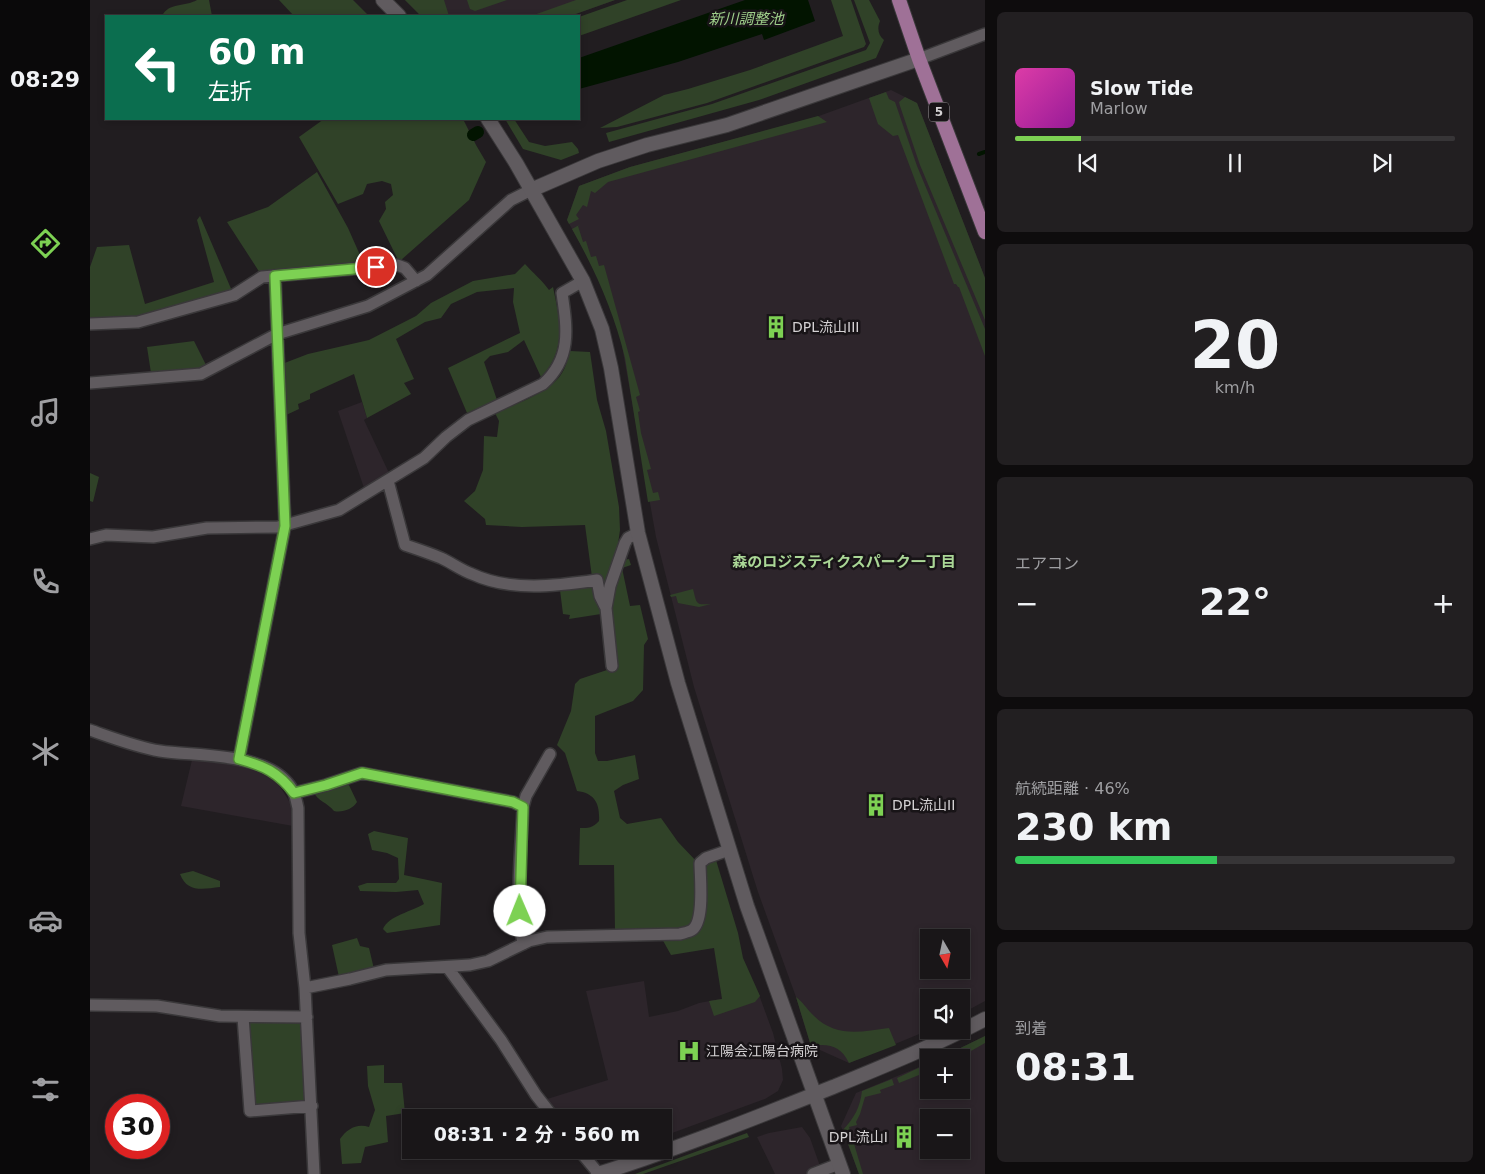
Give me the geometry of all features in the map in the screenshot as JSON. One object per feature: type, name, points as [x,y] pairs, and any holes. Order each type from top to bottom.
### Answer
[{"type":"main road","name":"5","points":[[899,0],[919,59],[985,232]]},
{"type":"street","points":[[383,0],[398,15]]},
{"type":"street","points":[[90,383],[201,374],[277,334],[368,306],[427,275],[511,200],[531,190],[598,161],[727,125],[919,59],[985,34]]},
{"type":"street","points":[[489,120],[583,281],[602,329],[611,368],[638,533],[678,683],[747,906],[841,1169],[813,1174]]},
{"type":"street","points":[[90,324],[138,322],[234,295],[262,277],[397,264],[405,268],[416,281]]},
{"type":"street","points":[[239,759],[285,526],[275,276]]},
{"type":"street","points":[[90,539],[106,535],[154,537],[207,528],[285,526],[338,510],[424,458],[446,437],[468,420],[543,384],[552,375],[563,354],[566,324],[562,293],[583,281]]},
{"type":"street","points":[[388,481],[405,545],[441,558],[472,575],[505,583],[523,586],[543,586],[597,580],[600,596],[606,608]]},
{"type":"street","points":[[612,666],[606,608],[610,586],[625,543],[628,538],[638,533]]},
{"type":"street","points":[[90,730],[137,747],[239,759],[259,764],[275,772],[294,793],[298,808],[299,934],[305,988],[314,1174]]},
{"type":"street","points":[[523,944],[520,928],[519,893],[523,807],[526,796],[550,754]]},
{"type":"street","points":[[294,793],[362,773],[513,802],[523,807]]},
{"type":"street","points":[[305,988],[386,970],[417,967],[448,968],[470,965],[488,961],[529,940],[548,937],[680,934],[692,930],[698,922],[700,908],[700,863],[706,858],[729,850]]},
{"type":"street","points":[[448,968],[548,1109]]},
{"type":"street","points":[[90,1005],[157,1006],[220,1016],[306,1017]]},
{"type":"street","points":[[243,1017],[250,1111],[312,1106]]},
{"type":"street","points":[[586,1159],[598,1174],[700,1139],[908,1057],[985,1019]]},
{"type":"shaded area","points":[[405,0],[615,0],[573,15],[420,15]]},
{"type":"shaded area","points":[[891,90],[917,103],[985,278],[985,1001],[970,1009],[970,989],[920,989],[920,1034],[849,1063],[811,1046],[796,997],[758,892],[694,687],[656,537],[620,335],[605,293],[567,220],[579,186],[630,167],[816,117]]},
{"type":"shaded area","points":[[362,402],[367,418],[364,420],[389,473],[364,488],[338,411]]},
{"type":"shaded area","points":[[192,760],[241,764],[274,777],[291,804],[293,826],[181,806]]},
{"type":"shaded area","name":"江陽会江陽台病院","points":[[644,981],[649,1017],[678,1011],[699,1003],[758,992],[773,1033],[782,1069],[783,1080],[778,1091],[765,1099],[672,1133],[672,1109],[551,1109],[544,1100],[608,1080],[586,991]]},
{"type":"shaded area","points":[[985,1036],[985,1174],[859,1174],[841,1126],[856,1093],[920,1067],[920,1099],[970,1099],[970,1049],[958,1049]]},
{"type":"shaded area","points":[[802,1127],[810,1138],[820,1166],[806,1174],[775,1174],[757,1137]]},
{"type":"green space","points":[[209,0],[212,15],[163,15],[173,7]]},
{"type":"green space","points":[[279,0],[353,0],[368,15],[293,15]]},
{"type":"green space","points":[[405,0],[444,0],[449,15],[420,15]]},
{"type":"green space","points":[[467,0],[507,0],[475,11],[470,9]]},
{"type":"green space","points":[[576,0],[615,0],[573,15],[534,15]]},
{"type":"green space","points":[[627,0],[681,0],[580,36],[580,17]]},
{"type":"green space","points":[[831,0],[851,0],[866,44],[864,47],[707,103],[617,127],[600,128],[664,95],[750,70],[843,36]]},
{"type":"green space","points":[[854,0],[869,0],[880,21],[880,36],[884,40],[876,58],[759,100],[609,142],[606,133],[712,104],[866,50],[870,43]]},
{"type":"green space","points":[[886,92],[889,99],[895,102],[917,166],[985,329],[985,356],[959,287],[954,284],[898,135],[893,136],[878,124],[869,98]]},
{"type":"green space","points":[[905,97],[917,103],[985,278],[985,320],[920,165],[899,102]]},
{"type":"green space","points":[[818,116],[827,122],[608,182],[595,193],[591,191],[587,207],[583,205],[576,215],[579,219],[569,224],[567,220],[579,186],[630,167]]},
{"type":"green space","points":[[323,120],[464,120],[486,162],[469,200],[401,260],[398,260],[379,221],[386,209],[385,202],[393,195],[391,184],[382,181],[367,184],[363,194],[338,204],[299,137]]},
{"type":"green space","points":[[506,120],[515,120],[529,142],[545,146],[572,142],[579,153],[561,160],[523,149]]},
{"type":"green space","points":[[317,172],[348,228],[364,264],[260,273],[227,222],[268,207]]},
{"type":"green space","points":[[200,216],[232,291],[137,317],[90,319],[90,267],[97,247],[129,245],[145,304],[214,282],[197,220]]},
{"type":"green space","points":[[581,224],[578,226],[583,242],[586,241],[591,257],[596,256],[599,266],[604,265],[640,395],[636,397],[640,411],[638,412],[641,433],[651,469],[647,470],[653,493],[658,492],[660,500],[648,502],[621,341],[603,292],[572,229]]},
{"type":"green space","points":[[525,264],[549,290],[553,287],[558,311],[558,345],[555,356],[541,377],[524,340],[508,352],[490,356],[484,362],[497,400],[467,413],[448,368],[520,333],[513,302],[514,288],[477,292],[451,304],[441,318],[425,322],[396,339],[414,379],[404,383],[411,394],[367,418],[354,374],[310,394],[310,399],[298,404],[299,409],[284,416],[282,364],[308,354],[369,340],[416,316],[431,303],[473,281],[515,274]]},
{"type":"green space","points":[[194,341],[206,365],[199,369],[151,373],[147,347]]},
{"type":"green space","points":[[570,351],[590,352],[597,400],[606,431],[619,507],[620,530],[617,551],[602,594],[592,577],[585,525],[522,527],[486,525],[485,519],[464,501],[475,491],[483,470],[484,436],[497,437],[499,421],[495,413],[532,397],[549,386],[563,371]]},
{"type":"green space","points":[[90,473],[99,477],[93,502],[90,501]]},
{"type":"green space","points":[[629,559],[631,565],[622,568],[630,606],[640,605],[648,639],[644,645],[643,690],[633,701],[595,716],[595,753],[598,761],[635,755],[639,779],[623,785],[614,791],[620,818],[627,824],[661,818],[678,842],[698,863],[696,916],[688,927],[676,930],[615,931],[614,865],[579,865],[580,828],[590,827],[599,821],[599,809],[592,797],[577,791],[565,753],[557,745],[571,711],[575,684],[580,679],[616,667],[610,608],[612,593],[623,560]]},
{"type":"green space","points":[[595,586],[601,614],[569,619],[570,615],[563,614],[560,590]]},
{"type":"green space","points":[[693,589],[699,604],[711,604],[699,607],[678,603],[676,596],[671,597],[670,595]]},
{"type":"green space","points":[[347,781],[357,802],[353,807],[344,811],[334,811],[317,798],[313,791]]},
{"type":"green space","points":[[374,831],[408,838],[404,875],[442,883],[440,925],[387,933],[383,929],[395,917],[424,904],[418,890],[396,892],[360,891],[358,886],[367,883],[396,883],[399,879],[398,858],[387,853],[372,850],[368,834]]},
{"type":"green space","points":[[716,860],[738,933],[743,958],[760,996],[755,1002],[714,1016],[709,1001],[722,999],[714,948],[671,955],[661,937],[696,930],[705,864]]},
{"type":"green space","points":[[193,871],[220,881],[220,887],[202,889],[191,887],[183,880],[180,874]]},
{"type":"green space","points":[[357,938],[360,946],[369,948],[374,969],[339,977],[332,945]]},
{"type":"green space","points":[[796,997],[821,1022],[830,1027],[848,1032],[889,1028],[896,1045],[849,1063],[846,1057],[834,1047],[823,1045],[811,1046]]},
{"type":"green space","points":[[246,1020],[303,1022],[307,1103],[254,1108]]},
{"type":"green space","points":[[985,1036],[985,1043],[970,1051],[970,1049],[958,1049]]},
{"type":"green space","points":[[384,1065],[384,1083],[402,1083],[405,1109],[402,1109],[402,1113],[386,1116],[388,1142],[365,1147],[361,1163],[342,1164],[340,1139],[346,1132],[356,1126],[369,1127],[375,1110],[368,1086],[367,1066]]},
{"type":"green space","points":[[920,1067],[920,1075],[899,1083],[897,1078]]},
{"type":"green space","points":[[892,1079],[894,1085],[880,1090],[881,1093],[865,1097],[856,1122],[857,1125],[849,1127],[863,1174],[859,1174],[843,1130],[856,1112],[862,1091]]},
{"type":"green space","points":[[747,1133],[749,1137],[643,1174],[635,1174]]},
{"type":"water","name":"新川調整池","points":[[745,0],[808,0],[815,21],[764,40],[762,34],[678,62],[580,89],[580,58]]},
{"type":"waterway","points":[[473,135],[478,132]]},
{"type":"waterway","points":[[979,154],[985,152]]},
{"type":"place","name":"DPL流山III","points":[[776,327]]},
{"type":"place","name":"DPL流山II","points":[[876,805]]},
{"type":"place","name":"江陽会江陽台病院","points":[[689,1051]]},
{"type":"place","name":"DPL流山I","points":[[904,1137]]},
{"type":"district","name":"森のロジスティクスパーク一丁目","points":[[844,562]]},
{"type":"route","points":[[376,267],[275,276],[285,526],[239,759],[259,764],[275,772],[294,793],[362,773],[513,802],[523,807],[519,893],[520,911]]}]
